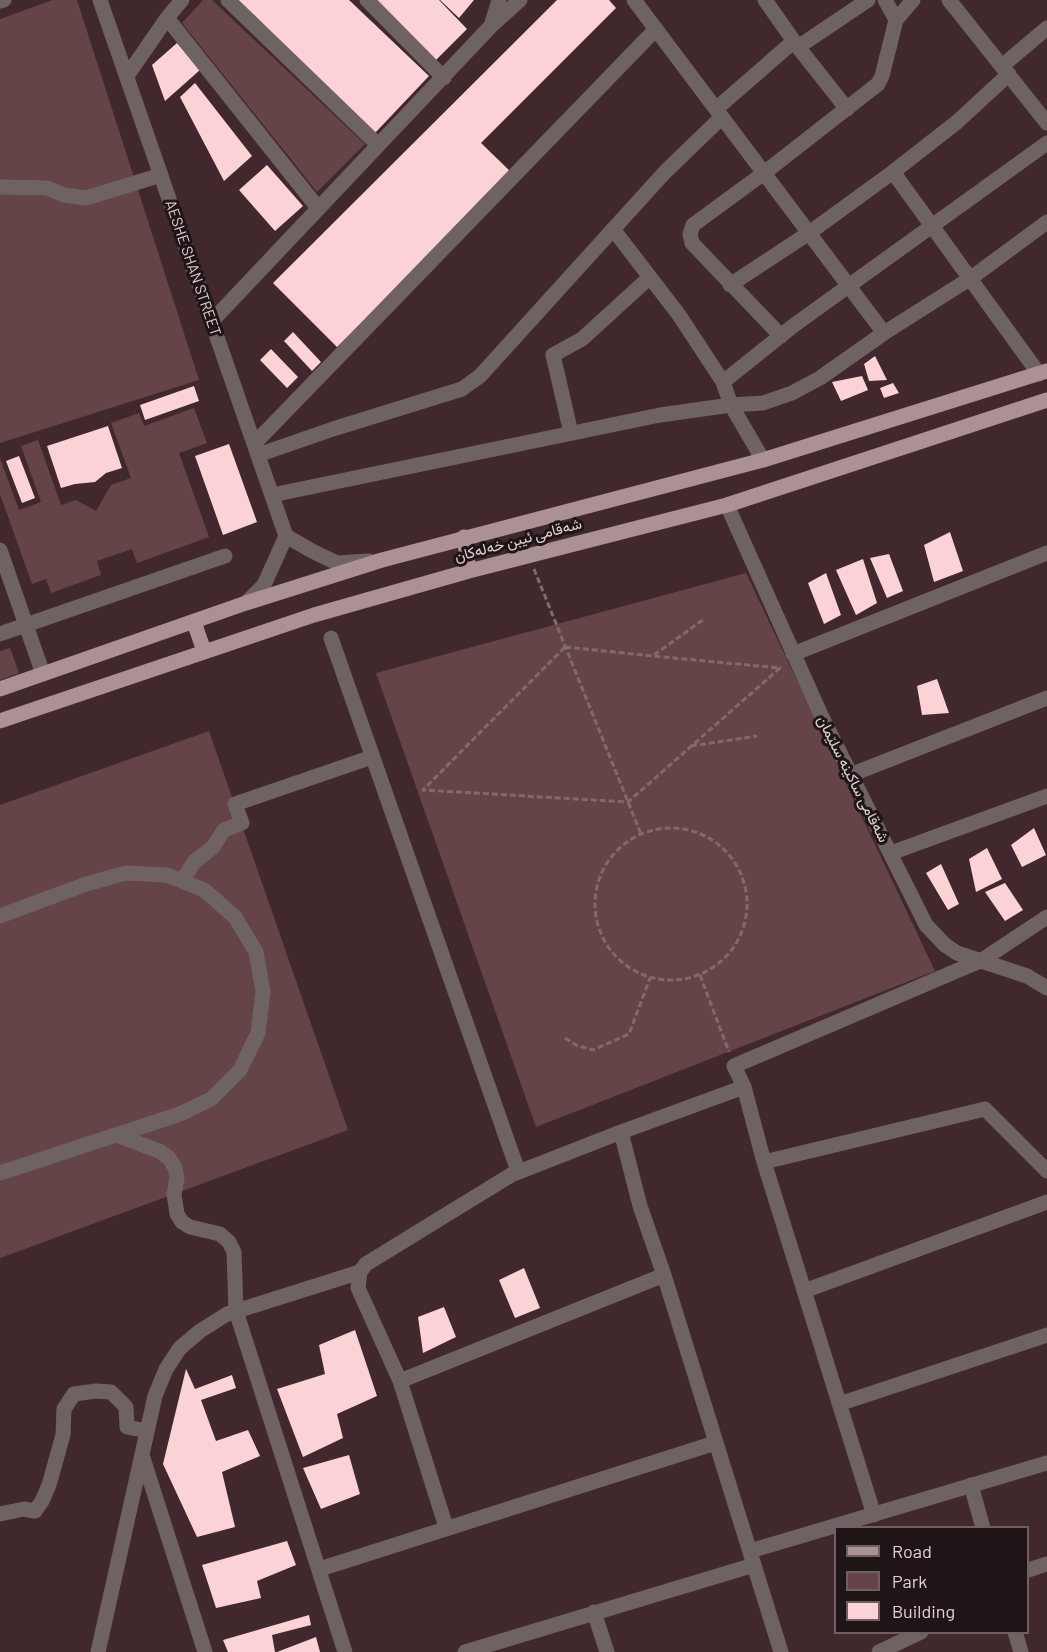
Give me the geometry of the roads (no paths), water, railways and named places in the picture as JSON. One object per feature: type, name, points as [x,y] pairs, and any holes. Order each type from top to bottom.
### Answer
[{"type":"main road","name":"شەقامی ئیبن خەلەکان","points":[[0,689],[246,603],[382,560],[763,460],[1043,372]]},
{"type":"main road","name":"شەقامی ئیبن خەلەکان","points":[[0,721],[314,615],[469,571],[727,505],[1047,400]]},
{"type":"main road","points":[[464,537],[469,571]]},
{"type":"main road","points":[[194,622],[204,651]]},
{"type":"street","name":"AESHE SHAN STREET","points":[[100,0],[286,536]]},
{"type":"street","points":[[127,76],[182,0]]},
{"type":"street","points":[[228,0],[378,145]]},
{"type":"street","points":[[367,0],[444,78]]},
{"type":"street","points":[[491,26],[500,0]]},
{"type":"street","points":[[212,321],[491,26],[520,0]]},
{"type":"street","points":[[634,0],[884,333]]},
{"type":"street","points":[[765,0],[847,109]]},
{"type":"street","points":[[256,449],[333,429],[462,389],[480,376],[719,113],[796,44],[868,0]]},
{"type":"street","points":[[885,0],[896,20]]},
{"type":"street","points":[[781,336],[692,243],[690,234],[693,225],[878,84],[896,20],[913,0]]},
{"type":"street","points":[[949,0],[1047,123]]},
{"type":"street","points":[[167,18],[318,208]]},
{"type":"street","points":[[256,449],[656,28]]},
{"type":"street","points":[[730,285],[809,233],[957,122],[1047,28]]},
{"type":"street","points":[[723,382],[781,336],[1047,142]]},
{"type":"street","points":[[893,172],[1043,372]]},
{"type":"street","points":[[0,187],[47,188],[64,195],[86,198],[161,175]]},
{"type":"street","points":[[272,495],[660,415],[763,403],[792,393],[820,378],[884,333],[971,278],[1047,222]]},
{"type":"street","points":[[613,230],[679,315],[723,382],[731,405],[763,460]]},
{"type":"street","points":[[571,433],[553,356],[582,339],[650,277]]},
{"type":"street","name":"شەقامی ساکینە سلێمان","points":[[727,505],[850,775],[926,925],[935,936],[957,952],[1027,976],[1047,988]]},
{"type":"street","points":[[246,603],[264,585],[286,536],[337,563],[382,560]]},
{"type":"street","points":[[0,550],[43,674]]},
{"type":"street","points":[[793,654],[1047,553]]},
{"type":"street","points":[[0,634],[225,556]]},
{"type":"street","points":[[331,638],[518,1171]]},
{"type":"street","points":[[850,775],[1047,698]]},
{"type":"street","points":[[183,881],[194,862],[213,847],[224,830],[242,823],[235,804],[372,757]]},
{"type":"street","points":[[891,853],[1047,796]]},
{"type":"street","points":[[0,916],[86,884],[126,873],[166,875],[204,890],[235,917],[256,952],[263,992],[258,1033],[240,1070],[211,1099],[180,1114],[0,1173]]},
{"type":"street","points":[[874,1515],[764,1162],[744,1087],[734,1066],[982,960],[1047,917]]},
{"type":"street","points":[[446,1527],[400,1381],[358,1288],[360,1272],[366,1264],[518,1171],[744,1087]]},
{"type":"street","points":[[764,1162],[985,1109],[1047,1171]]},
{"type":"street","points":[[621,1132],[640,1206],[664,1275],[781,1652]]},
{"type":"street","points":[[116,1135],[159,1150],[169,1158],[175,1168],[177,1178],[174,1194],[177,1214],[182,1222],[189,1227],[219,1234],[234,1252],[236,1311],[345,1652]]},
{"type":"street","points":[[804,1291],[1047,1202]]},
{"type":"street","points":[[98,1652],[155,1396],[166,1369],[180,1348],[200,1331],[236,1311],[360,1272]]},
{"type":"street","points":[[400,1381],[664,1275]]},
{"type":"street","points":[[839,1404],[1047,1335]]},
{"type":"street","points":[[0,1514],[24,1509],[35,1511],[42,1501],[49,1485],[63,1435],[64,1409],[74,1394],[96,1391],[111,1392],[126,1407],[127,1427],[147,1431]]},
{"type":"street","points":[[320,1569],[715,1443]]},
{"type":"street","points":[[142,1452],[205,1652]]},
{"type":"street","points":[[843,1526],[1047,1463]]},
{"type":"street","points":[[971,1485],[983,1526]]},
{"type":"street","points":[[474,1651],[834,1529]]},
{"type":"street","points":[[1029,1570],[1047,1564]]},
{"type":"street","points":[[594,1612],[607,1652]]},
{"type":"street","points":[[879,1652],[917,1634]]},
{"type":"street","points":[[1016,1634],[1021,1652]]}]
